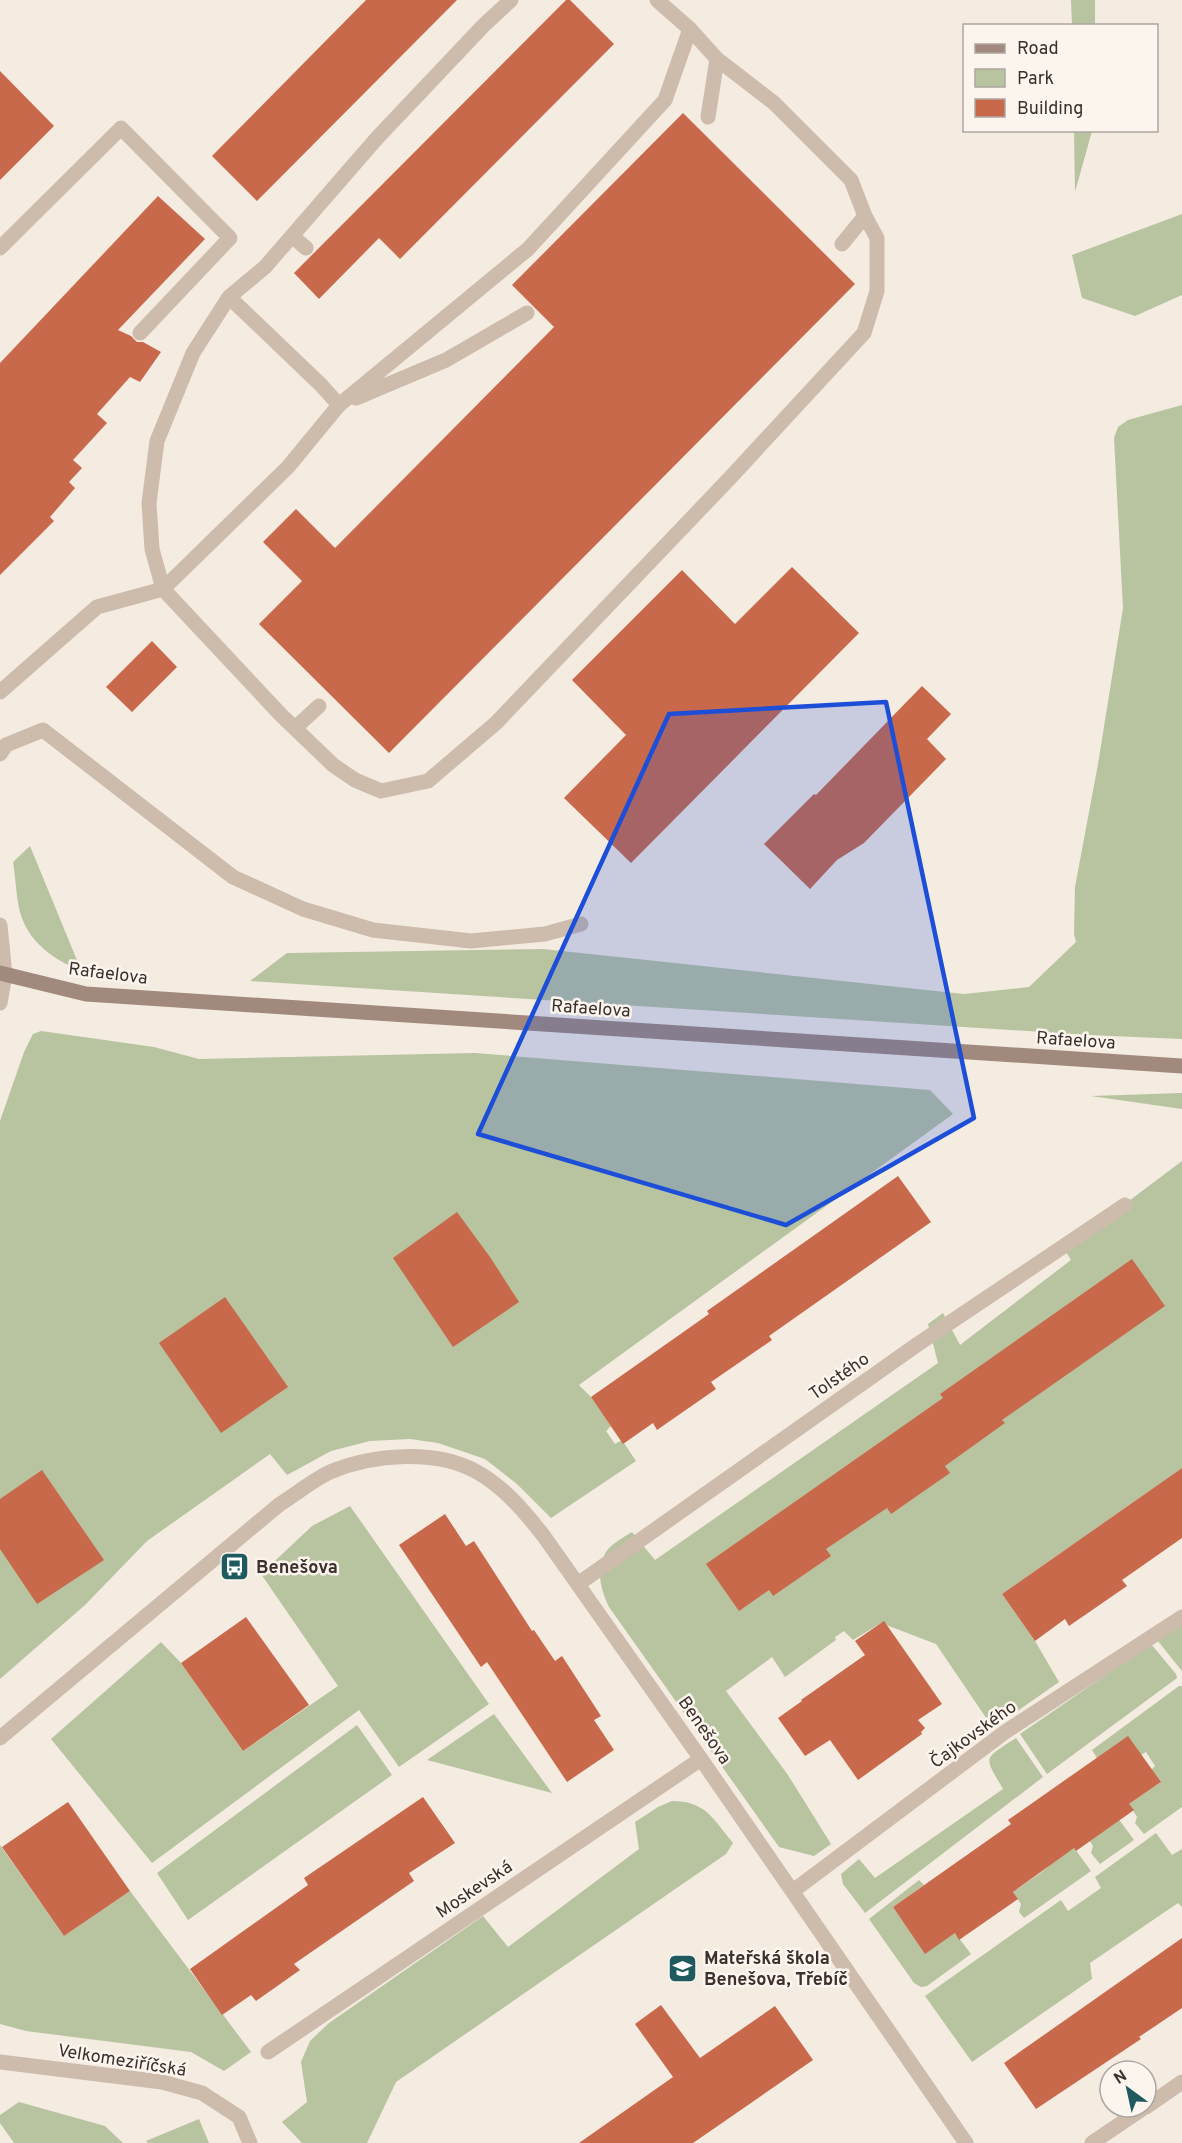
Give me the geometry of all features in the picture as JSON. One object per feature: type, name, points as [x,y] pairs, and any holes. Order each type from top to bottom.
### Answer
[{"type":"main road","name":"Rafaelova","points":[[2,974],[86,994],[1182,1066]]},
{"type":"street","points":[[511,0],[484,25],[377,138],[266,267],[229,297],[193,353],[157,441],[149,504],[152,549],[163,589],[333,765],[355,780],[381,791],[428,781],[495,723],[729,479],[864,333],[877,291],[877,238],[850,180],[774,103],[717,59],[690,29],[657,0]]},
{"type":"street","points":[[0,692],[97,607],[163,589],[288,467],[339,405],[528,249],[665,100],[690,29]]},
{"type":"street","points":[[708,117],[717,59]]},
{"type":"street","points":[[0,248],[121,128],[230,238],[140,333]]},
{"type":"street","points":[[842,244],[865,216]]},
{"type":"street","points":[[292,236],[306,248]]},
{"type":"street","points":[[229,297],[339,405]]},
{"type":"street","points":[[339,405],[446,360],[526,313]]},
{"type":"street","points":[[295,728],[319,706]]},
{"type":"street","points":[[0,754],[6,745],[43,730],[233,877],[303,909],[373,930],[471,941],[545,934],[581,924]]},
{"type":"street","points":[[0,926],[2,974],[0,1004]]},
{"type":"street","name":"Tolstého","points":[[578,1584],[918,1344],[1125,1204]]},
{"type":"street","name":"Benešova","points":[[0,1738],[280,1504],[329,1473],[388,1457],[416,1456],[440,1459],[477,1471],[516,1502],[578,1584],[794,1892],[966,2143]]},
{"type":"street","name":"Čajkovského","points":[[794,1892],[1005,1732],[1182,1617]]},
{"type":"street","name":"Moskevská","points":[[268,2052],[701,1759]]},
{"type":"street","name":"Velkomeziříčská","points":[[0,2062],[162,2082],[202,2092],[239,2116],[250,2143]]},
{"type":"street","points":[[1158,2099],[1182,2082]]},
{"type":"street","points":[[1092,2143],[1128,2119]]},
{"type":"highlighted area","points":[[886,702],[974,1118],[786,1225],[478,1134],[669,714]]},
{"type":"green space","points":[[1071,0],[1095,0],[1095,24],[1072,24]]},
{"type":"green space","points":[[1074,132],[1092,132],[1075,192]]},
{"type":"green space","points":[[1182,214],[1182,295],[1135,316],[1082,298],[1072,255]]},
{"type":"green space","points":[[1182,405],[1182,1039],[1088,1035],[250,981],[287,953],[543,949],[964,994],[1029,987],[1076,942],[1074,934],[1075,887],[1098,764],[1123,608],[1114,438],[1118,427],[1128,420]]},
{"type":"green space","points":[[30,846],[81,970],[54,957],[38,944],[22,918],[13,862]]},
{"type":"green space","points":[[41,1031],[154,1047],[199,1059],[475,1053],[930,1090],[953,1114],[579,1385],[591,1397],[611,1426],[606,1431],[615,1444],[622,1440],[636,1461],[551,1518],[517,1484],[485,1459],[438,1443],[410,1439],[370,1441],[331,1451],[287,1475],[270,1454],[147,1541],[85,1605],[0,1679],[0,1121],[24,1052],[33,1034]]},
{"type":"green space","points":[[1182,1093],[1182,1109],[1091,1096]]},
{"type":"green space","points":[[1182,1161],[1182,1468],[1002,1594],[1035,1641],[1059,1682],[993,1728],[936,1644],[881,1623],[853,1640],[844,1631],[835,1637],[836,1640],[785,1677],[772,1657],[726,1691],[788,1775],[831,1844],[814,1856],[779,1847],[609,1607],[600,1580],[601,1566],[606,1552],[614,1543],[632,1532],[655,1560],[938,1363],[928,1324],[943,1313],[960,1345],[1071,1260],[1063,1247],[1109,1216]]},
{"type":"green space","points":[[350,1506],[489,1704],[399,1767],[359,1710],[152,1863],[51,1739],[161,1642],[181,1663],[243,1751],[338,1686],[261,1574],[312,1526]]},
{"type":"green space","points":[[1182,1622],[1182,1671],[1157,1640]]},
{"type":"green space","points":[[1151,1644],[1177,1678],[1047,1774],[1020,1734]]},
{"type":"green space","points":[[1182,1686],[1182,1807],[1144,1834],[1135,1823],[1137,1817],[1129,1804],[1160,1783],[1151,1770],[1155,1766],[1146,1752],[1141,1755],[1097,1758],[1092,1750]]},
{"type":"green space","points":[[494,1714],[552,1793],[427,1760]]},
{"type":"green space","points":[[357,1725],[392,1775],[188,1920],[157,1873]]},
{"type":"green space","points":[[1016,1738],[1043,1777],[865,1913],[843,1884],[841,1874],[859,1859],[875,1878],[1003,1789],[992,1770],[990,1759],[992,1755]]},
{"type":"green space","points":[[672,1801],[693,1804],[708,1813],[733,1843],[726,1854],[396,2082],[367,2143],[302,2143],[282,2122],[307,2102],[301,2062],[310,2041],[329,2023],[483,1916],[508,1947],[639,1849],[635,1822]]},
{"type":"green space","points":[[1115,1814],[1134,1840],[1100,1864],[1091,1853],[1093,1846],[1086,1835]]},
{"type":"green space","points":[[1156,1833],[1172,1855],[1182,1849],[1182,1907],[1178,1903],[1090,1963],[1092,1979],[972,2062],[925,1996],[1061,1900],[1068,1911],[1101,1888],[1095,1877]]},
{"type":"green space","points":[[0,1845],[64,1936],[130,1891],[251,2052],[224,2071],[191,2052],[26,2031],[0,2024]]},
{"type":"green space","points":[[1072,1845],[1091,1871],[1024,1918],[1019,1912],[1021,1904],[1013,1892],[1043,1871]]},
{"type":"green space","points":[[919,1880],[924,1885],[893,1907],[925,1953],[955,1933],[971,1954],[927,1986],[921,1987],[914,1983],[869,1919]]},
{"type":"green space","points":[[19,2102],[105,2126],[123,2143],[14,2143],[0,2123],[0,2115]]},
{"type":"green space","points":[[199,2119],[209,2143],[148,2143],[146,2141]]},
{"type":"building","points":[[366,0],[457,0],[257,201],[212,156]]},
{"type":"building","points":[[566,0],[570,0],[614,44],[400,259],[379,238],[319,299],[294,273]]},
{"type":"building","points":[[0,71],[54,126],[0,180]]},
{"type":"building","points":[[683,113],[855,284],[389,753],[259,624],[302,581],[263,542],[296,509],[335,548],[554,327],[512,285]]},
{"type":"building","points":[[158,196],[205,239],[118,330],[131,336],[137,342],[143,342],[161,352],[140,382],[130,377],[97,414],[107,423],[73,460],[82,468],[69,482],[75,488],[50,517],[54,521],[0,575],[0,363]]},
{"type":"building","points":[[792,567],[859,633],[631,863],[564,798],[626,735],[572,680],[682,570],[735,624]]},
{"type":"building","points":[[152,641],[177,667],[132,712],[106,687]]},
{"type":"building","points":[[922,686],[951,714],[927,739],[946,759],[864,843],[837,860],[810,889],[764,844],[814,794],[816,795]]},
{"type":"building","points":[[898,1176],[931,1222],[769,1336],[772,1340],[711,1382],[716,1389],[657,1430],[653,1423],[623,1444],[591,1397],[709,1314],[707,1311]]},
{"type":"building","points":[[457,1212],[519,1302],[453,1347],[393,1258]]},
{"type":"building","points":[[1132,1259],[1165,1306],[1002,1420],[1005,1423],[945,1466],[950,1473],[891,1514],[887,1508],[826,1549],[831,1556],[773,1596],[769,1590],[739,1611],[706,1564],[943,1398],[940,1394]]},
{"type":"building","points":[[225,1297],[288,1387],[221,1433],[159,1343]]},
{"type":"building","points":[[1182,1468],[1182,1538],[1122,1580],[1127,1586],[1069,1626],[1065,1619],[1035,1641],[1002,1594]]},
{"type":"building","points":[[42,1470],[104,1560],[37,1604],[0,1549],[0,1499]]},
{"type":"building","points":[[445,1514],[466,1546],[474,1541],[532,1631],[534,1630],[555,1661],[562,1656],[601,1716],[594,1720],[614,1750],[567,1782],[487,1662],[481,1667],[399,1545]]},
{"type":"building","points":[[246,1617],[309,1705],[243,1751],[181,1663]]},
{"type":"building","points":[[884,1621],[942,1704],[918,1720],[925,1728],[922,1734],[858,1780],[830,1740],[805,1756],[778,1718],[865,1655],[855,1641]]},
{"type":"building","points":[[1128,1736],[1161,1782],[1129,1804],[1134,1810],[1076,1851],[1074,1848],[1013,1892],[1018,1899],[959,1940],[955,1933],[925,1954],[893,1907],[1011,1824],[1008,1820]]},
{"type":"building","points":[[423,1797],[455,1843],[409,1873],[414,1881],[294,1964],[300,1970],[256,2001],[251,1995],[222,2015],[190,1969],[308,1885],[304,1878]]},
{"type":"building","points":[[68,1802],[130,1891],[64,1936],[2,1847]]},
{"type":"building","points":[[1182,1938],[1182,2008],[1139,2037],[1141,2039],[1111,2059],[1098,2059],[1098,2068],[1036,2109],[1004,2063]]},
{"type":"building","points":[[661,2005],[700,2058],[775,2006],[813,2060],[693,2143],[579,2143],[673,2077],[635,2024]]},
{"type":"place","name":"Benešova","points":[[235,1567]]},
{"type":"place","name":"Mateřská škola Benešova, Třebíč","points":[[683,1968]]}]
